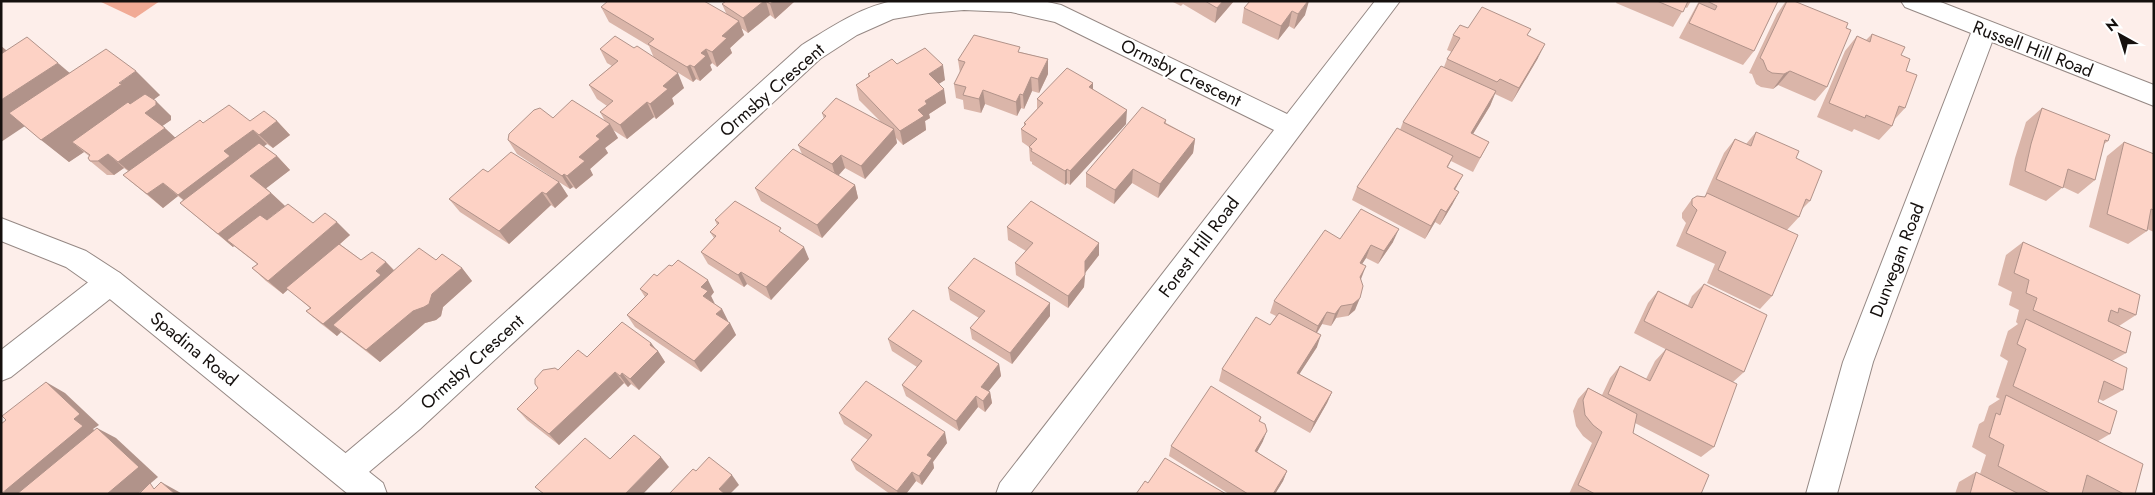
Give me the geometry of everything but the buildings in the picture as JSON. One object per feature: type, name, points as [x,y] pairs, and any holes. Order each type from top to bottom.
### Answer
[{"type":"street","name":"Ormsby Crescent","points":[[346,472],[416,412],[811,52],[848,29],[888,11],[928,4],[964,1],[1011,3],[1061,14],[1291,127]]},
{"type":"street","name":"Forest Hill Road","points":[[1011,494],[1388,1]]},
{"type":"street","name":"Russell Hill Road","points":[[1913,1],[2154,96]]},
{"type":"street","name":"Dunvegan Road","points":[[1821,494],[1858,362],[1984,30]]},
{"type":"street","name":"Spadina Road","points":[[1,229],[76,259],[110,282],[372,494]]},
{"type":"street","points":[[1,368],[110,282]]},
{"type":"shaded area","points":[[99,1],[160,1],[135,18]]}]
